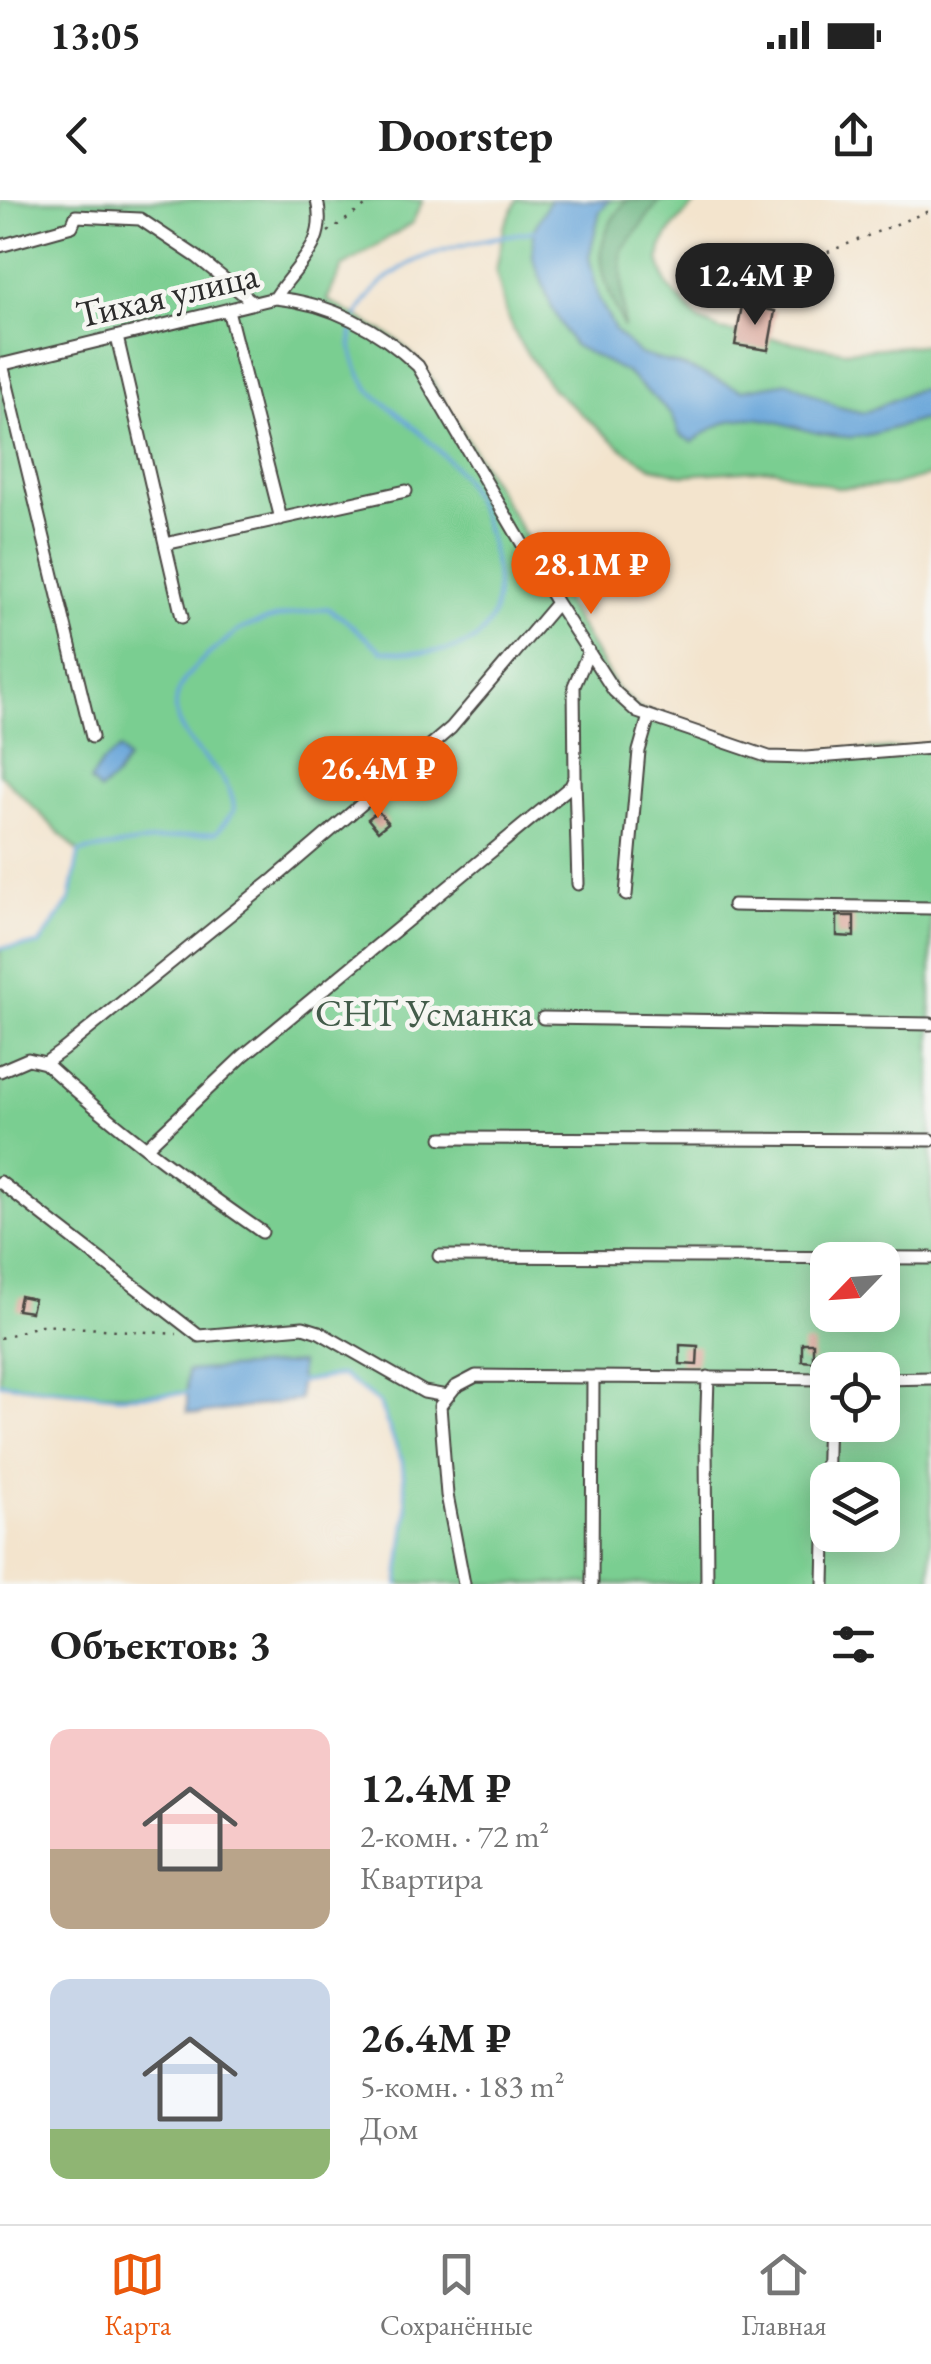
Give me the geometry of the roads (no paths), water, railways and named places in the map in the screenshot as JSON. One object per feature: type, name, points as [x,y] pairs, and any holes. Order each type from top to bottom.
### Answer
[{"type":"street","points":[[275,298],[316,243],[322,221],[317,200]]},
{"type":"street","points":[[0,246],[72,226],[76,216],[140,219],[197,257],[254,303]]},
{"type":"street","name":"Тихая улица","points":[[1,365],[275,298],[296,300],[362,325],[394,343],[418,366],[557,603],[614,691],[638,712],[649,716]]},
{"type":"street","points":[[228,310],[281,519]]},
{"type":"street","points":[[117,336],[182,618]]},
{"type":"street","points":[[1,365],[92,737]]},
{"type":"street","points":[[165,544],[406,492]]},
{"type":"street","points":[[45,1063],[274,878],[451,728],[557,603]]},
{"type":"street","points":[[578,884],[574,686],[589,650]]},
{"type":"street","points":[[626,895],[640,751],[649,716],[769,756],[806,758],[931,748]]},
{"type":"street","points":[[147,1147],[243,1056],[510,837],[570,786],[575,777]]},
{"type":"street","points":[[733,905],[931,908]]},
{"type":"street","points":[[542,1018],[931,1024]]},
{"type":"street","points":[[0,1071],[28,1058],[45,1063],[80,1096],[262,1232]]},
{"type":"street","points":[[442,1138],[931,1140]]},
{"type":"street","points":[[0,1182],[199,1336],[303,1327],[424,1392],[447,1396]]},
{"type":"street","points":[[439,1256],[931,1258]]},
{"type":"street","points":[[464,1584],[447,1495],[440,1406],[455,1386],[476,1376],[810,1379]]},
{"type":"street","points":[[708,1376],[708,1584]]},
{"type":"street","points":[[592,1377],[592,1584]]},
{"type":"street","points":[[900,1379],[931,1378]]},
{"type":"street","points":[[824,1584],[827,1442]]},
{"type":"water","points":[[550,200],[610,200],[600,211],[589,257],[599,299],[616,332],[639,354],[742,390],[789,382],[838,407],[864,413],[916,390],[931,388],[931,418],[855,437],[751,418],[733,420],[693,442],[680,435],[672,414],[627,373],[573,345],[552,308],[533,258],[533,231]]},
{"type":"water","points":[[120,749],[127,760],[100,791],[90,781],[102,763]]},
{"type":"water","points":[[300,1363],[299,1400],[199,1414],[187,1412],[187,1371]]},
{"type":"waterway","points":[[357,317],[388,277],[409,264],[458,246],[533,231]]},
{"type":"waterway","points":[[0,948],[39,945],[70,900],[79,852],[216,833],[234,811],[229,789],[186,736],[176,709],[177,696],[189,674],[237,632],[274,618],[327,608],[382,651],[417,652],[462,646],[487,627],[495,607],[497,583],[487,530],[477,505],[449,461],[370,390],[354,359],[354,326]]},
{"type":"waterway","points":[[298,1382],[342,1375],[379,1403],[402,1461],[407,1512],[398,1584]]},
{"type":"waterway","points":[[0,1383],[118,1396],[189,1393]]},
{"type":"park label","name":"СНТ Усманка","points":[[424,1012]]}]
